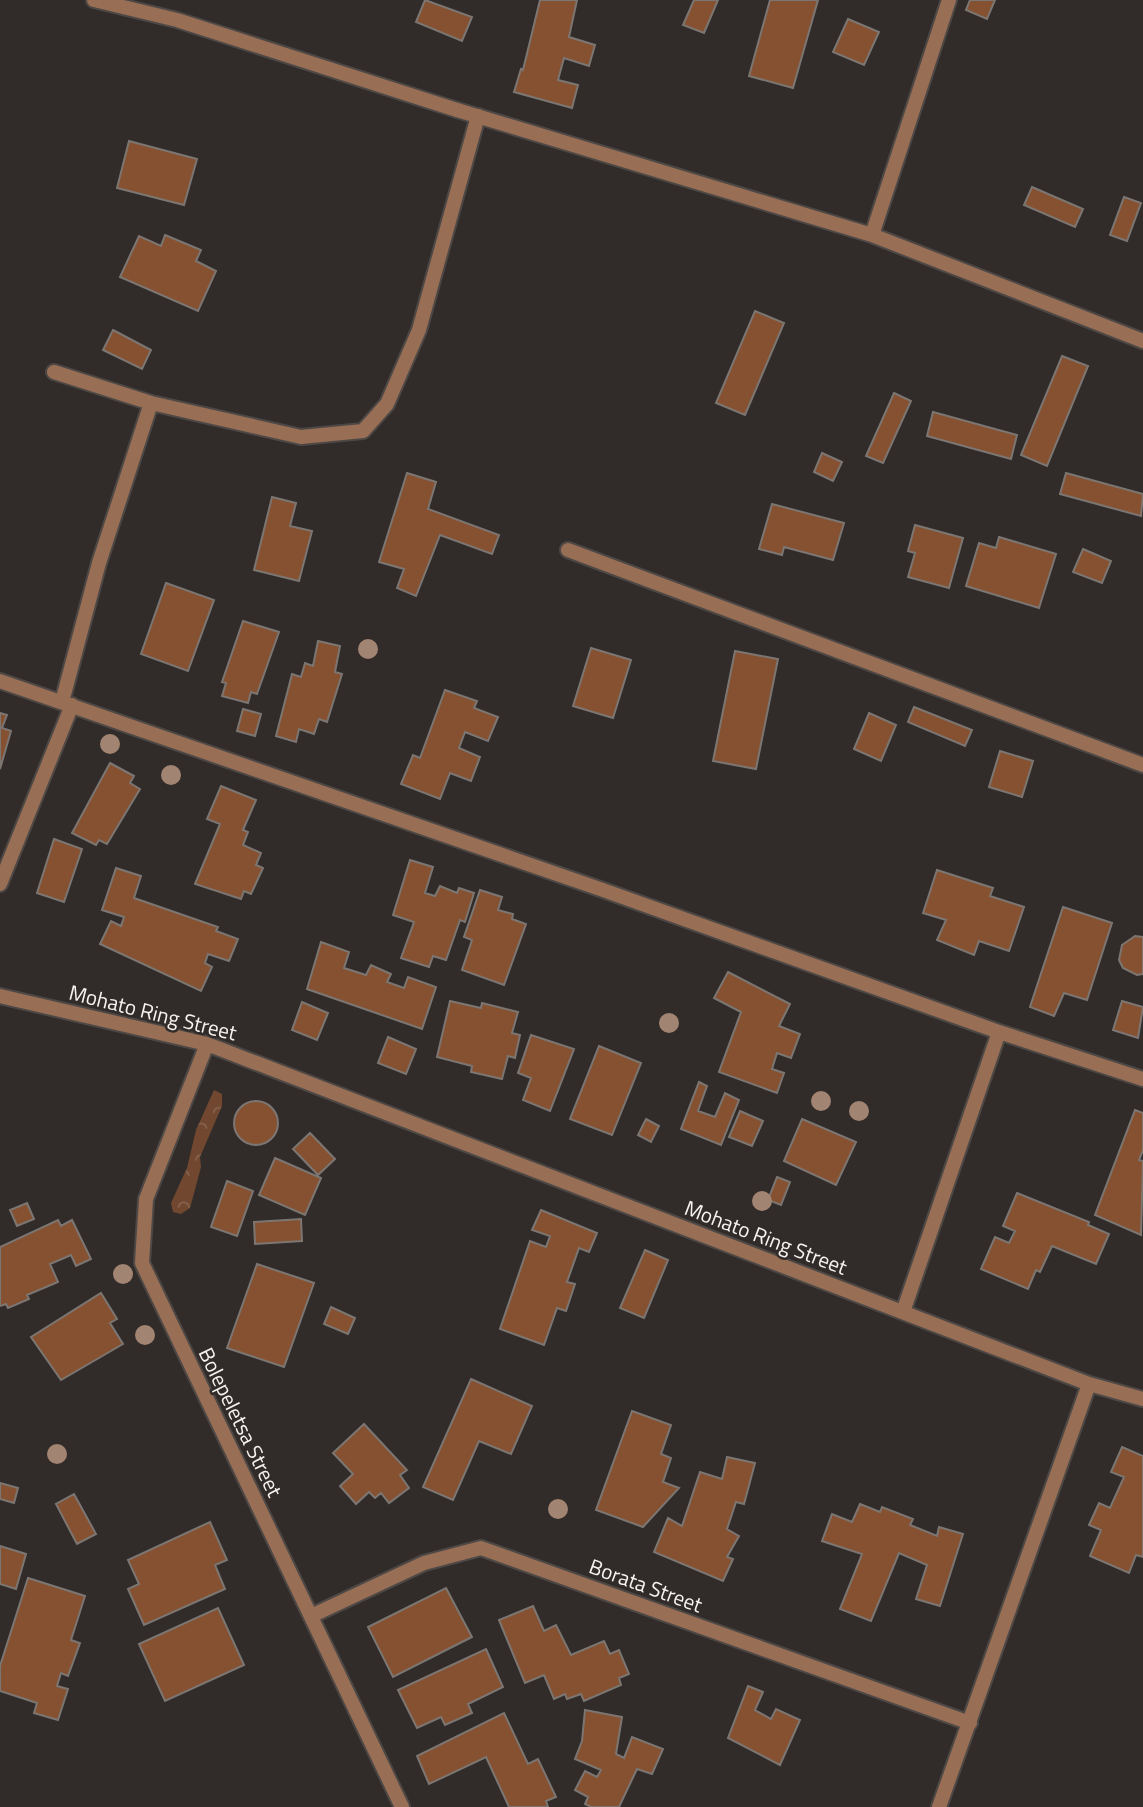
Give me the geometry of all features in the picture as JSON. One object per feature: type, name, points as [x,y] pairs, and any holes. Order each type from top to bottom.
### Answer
[{"type":"street","points":[[94,0],[177,20],[457,110],[872,235],[1143,341]]},
{"type":"street","points":[[872,235],[949,0]]},
{"type":"street","points":[[54,372],[151,403],[300,437],[363,431],[387,404],[419,330],[478,116]]},
{"type":"street","points":[[0,884],[67,703],[99,563],[151,403]]},
{"type":"street","points":[[568,550],[1143,765]]},
{"type":"street","points":[[0,681],[603,890],[999,1032],[1143,1079]]},
{"type":"street","name":"Mohato Ring Street","points":[[0,996],[207,1044],[1089,1384],[1143,1399]]},
{"type":"street","points":[[902,1312],[999,1032]]},
{"type":"street","name":"Bolepeletsa Street","points":[[207,1044],[146,1199],[142,1263],[402,1807]]},
{"type":"street","points":[[939,1807],[1089,1384]]},
{"type":"street","name":"Borata Street","points":[[311,1616],[424,1563],[481,1548],[970,1723]]},
{"type":"green space","points":[[214,1090],[222,1094],[222,1106],[200,1157],[201,1167],[190,1208],[181,1214],[173,1212],[171,1203],[187,1168],[196,1130]]},
{"type":"building","points":[[425,0],[472,17],[462,41],[416,22]]},
{"type":"building","points":[[540,0],[577,0],[569,37],[595,45],[589,66],[564,58],[558,80],[578,85],[572,108],[514,92],[521,69],[523,70]]},
{"type":"building","points":[[694,0],[718,0],[704,33],[683,25]]},
{"type":"building","points":[[770,0],[818,0],[793,88],[749,76]]},
{"type":"building","points":[[970,0],[995,0],[987,19],[966,10]]},
{"type":"building","points":[[848,19],[879,32],[864,65],[833,52]]},
{"type":"building","points":[[129,141],[197,159],[184,205],[117,188]]},
{"type":"building","points":[[1032,187],[1083,209],[1075,227],[1024,205]]},
{"type":"building","points":[[1124,197],[1141,203],[1127,241],[1110,235]]},
{"type":"building","points":[[165,235],[201,250],[196,261],[216,271],[198,311],[120,277],[139,236],[161,246]]},
{"type":"building","points":[[755,311],[784,323],[745,415],[716,403]]},
{"type":"building","points":[[113,330],[151,350],[142,369],[103,350]]},
{"type":"building","points":[[1062,356],[1088,366],[1047,466],[1021,455]]},
{"type":"building","points":[[894,393],[911,401],[883,463],[866,456]]},
{"type":"building","points":[[933,412],[1017,435],[1011,459],[927,436]]},
{"type":"building","points":[[822,453],[842,462],[833,481],[814,472]]},
{"type":"building","points":[[407,473],[436,482],[428,509],[499,535],[492,554],[440,535],[416,596],[397,588],[404,569],[379,562]]},
{"type":"building","points":[[1066,473],[1143,494],[1141,516],[1060,494]]},
{"type":"building","points":[[272,497],[296,503],[290,526],[312,531],[299,581],[254,570]]},
{"type":"building","points":[[772,504],[844,523],[833,560],[784,547],[782,555],[759,549]]},
{"type":"building","points":[[915,525],[963,538],[949,588],[908,577],[915,553],[908,551]]},
{"type":"building","points":[[999,537],[1056,554],[1039,608],[966,586],[979,543],[996,548]]},
{"type":"building","points":[[1083,549],[1111,561],[1102,583],[1073,572]]},
{"type":"building","points":[[166,583],[214,600],[188,671],[141,654]]},
{"type":"building","points":[[243,621],[279,632],[257,694],[251,692],[248,703],[222,696],[226,683],[222,682]]},
{"type":"building","points":[[318,641],[340,646],[335,672],[342,674],[327,722],[319,719],[314,734],[299,729],[296,742],[276,736],[292,674],[301,677],[305,663],[313,666]]},
{"type":"building","points":[[591,648],[631,660],[613,718],[573,706]]},
{"type":"building","points":[[735,651],[778,659],[756,769],[713,761]]},
{"type":"building","points":[[445,690],[477,701],[474,708],[498,717],[488,741],[465,732],[459,748],[480,757],[471,781],[450,773],[440,799],[401,784],[413,755],[420,758]]},
{"type":"building","points":[[914,707],[972,730],[965,746],[908,722]]},
{"type":"building","points":[[243,709],[261,714],[255,736],[237,731]]},
{"type":"building","points":[[0,713],[7,715],[2,728],[11,731],[0,769]]},
{"type":"building","points":[[869,713],[896,725],[881,761],[854,749]]},
{"type":"building","points":[[1000,751],[1033,761],[1022,797],[989,787]]},
{"type":"building","points":[[110,763],[134,776],[130,783],[140,789],[107,844],[99,840],[96,845],[72,833]]},
{"type":"building","points":[[221,786],[256,800],[243,830],[248,832],[243,845],[261,853],[256,865],[263,868],[251,894],[244,891],[241,899],[195,884],[220,824],[207,819]]},
{"type":"building","points":[[54,839],[82,849],[64,902],[37,893]]},
{"type":"building","points":[[410,860],[433,867],[425,893],[435,896],[440,886],[457,893],[459,888],[474,893],[465,922],[460,920],[446,960],[433,956],[429,967],[401,958],[414,922],[393,915]]},
{"type":"building","points":[[116,868],[141,876],[134,898],[218,927],[216,931],[238,939],[229,961],[208,954],[205,963],[212,967],[201,991],[100,944],[111,921],[121,926],[124,917],[102,910]]},
{"type":"building","points":[[937,870],[993,888],[990,896],[1024,907],[1009,951],[979,941],[974,955],[937,940],[946,920],[923,913]]},
{"type":"building","points":[[480,890],[502,897],[498,910],[513,914],[512,919],[526,924],[504,985],[462,970],[472,940],[464,937]]},
{"type":"building","points":[[1063,907],[1112,923],[1087,1000],[1064,993],[1054,1016],[1030,1007]]},
{"type":"building","points":[[1135,936],[1143,937],[1143,974],[1137,975],[1123,968],[1119,960],[1122,945]]},
{"type":"building","points":[[321,942],[349,952],[344,968],[366,975],[371,965],[391,974],[387,982],[404,988],[408,977],[436,987],[422,1029],[307,989]]},
{"type":"building","points":[[728,972],[790,1004],[779,1026],[800,1034],[791,1058],[777,1053],[772,1069],[784,1073],[777,1093],[719,1072],[741,1012],[714,998]]},
{"type":"building","points":[[450,1001],[481,1008],[482,1003],[518,1012],[512,1033],[520,1035],[515,1058],[508,1056],[502,1079],[471,1072],[472,1066],[437,1057]]},
{"type":"building","points":[[1122,1001],[1143,1007],[1138,1038],[1113,1030]]},
{"type":"building","points":[[302,1002],[328,1013],[317,1040],[292,1030]]},
{"type":"building","points":[[531,1035],[574,1049],[550,1111],[523,1100],[531,1078],[518,1073]]},
{"type":"building","points":[[388,1037],[416,1049],[406,1074],[378,1063]]},
{"type":"building","points":[[599,1046],[641,1063],[612,1135],[570,1119]]},
{"type":"building","points":[[699,1082],[707,1086],[698,1111],[715,1117],[725,1093],[739,1100],[721,1145],[681,1129]]},
{"type":"building","points":[[256,1101],[271,1108],[278,1123],[271,1138],[256,1145],[241,1138],[234,1123],[241,1108]]},
{"type":"building","points":[[1135,1110],[1143,1113],[1143,1150],[1139,1160],[1143,1161],[1141,1235],[1095,1215]]},
{"type":"building","points":[[740,1111],[763,1121],[752,1146],[729,1137]]},
{"type":"building","points":[[646,1119],[659,1126],[651,1142],[638,1135]]},
{"type":"building","points":[[802,1119],[856,1142],[836,1185],[784,1161]]},
{"type":"building","points":[[310,1133],[335,1159],[318,1175],[293,1149]]},
{"type":"building","points":[[275,1158],[321,1178],[305,1215],[259,1195]]},
{"type":"building","points":[[777,1177],[790,1182],[781,1205],[768,1200]]},
{"type":"building","points":[[227,1181],[253,1191],[237,1236],[211,1227]]},
{"type":"building","points":[[1017,1193],[1089,1222],[1088,1225],[1109,1234],[1096,1264],[1052,1246],[1040,1272],[1036,1270],[1028,1289],[981,1269],[995,1237],[1009,1243],[1015,1231],[1003,1226]]},
{"type":"building","points":[[27,1203],[34,1219],[17,1226],[10,1210]]},
{"type":"building","points":[[541,1210],[597,1233],[589,1252],[579,1248],[567,1282],[575,1284],[566,1311],[557,1308],[544,1345],[500,1329],[530,1241],[546,1247],[550,1236],[532,1230]]},
{"type":"building","points":[[301,1219],[302,1241],[255,1244],[254,1222]]},
{"type":"building","points":[[58,1220],[61,1226],[72,1220],[91,1259],[76,1266],[71,1255],[50,1264],[58,1282],[27,1295],[29,1299],[8,1308],[6,1304],[0,1306],[0,1247]]},
{"type":"building","points":[[645,1250],[668,1260],[644,1318],[620,1308]]},
{"type":"building","points":[[257,1264],[314,1283],[284,1367],[227,1348]]},
{"type":"building","points":[[101,1293],[117,1319],[110,1323],[123,1344],[61,1380],[31,1337]]},
{"type":"building","points":[[331,1307],[355,1318],[348,1334],[324,1324]]},
{"type":"building","points":[[471,1379],[532,1406],[511,1454],[479,1441],[453,1500],[423,1487]]},
{"type":"building","points":[[632,1411],[671,1425],[661,1454],[671,1458],[663,1482],[679,1488],[643,1527],[596,1510]]},
{"type":"building","points":[[364,1424],[407,1470],[400,1475],[409,1488],[389,1503],[381,1493],[375,1498],[369,1492],[356,1504],[340,1486],[353,1474],[333,1453]]},
{"type":"building","points":[[1122,1447],[1143,1456],[1143,1557],[1136,1555],[1129,1573],[1090,1556],[1101,1530],[1089,1525],[1099,1503],[1110,1508],[1124,1477],[1111,1472]]},
{"type":"building","points":[[727,1457],[755,1463],[744,1504],[736,1502],[727,1529],[739,1536],[727,1557],[733,1559],[723,1581],[654,1552],[668,1518],[682,1526],[700,1472],[722,1479]]},
{"type":"building","points":[[0,1483],[18,1488],[14,1503],[0,1499]]},
{"type":"building","points":[[74,1494],[96,1534],[77,1544],[56,1504]]},
{"type":"building","points":[[860,1504],[880,1512],[882,1507],[913,1519],[910,1525],[937,1536],[939,1527],[963,1534],[940,1606],[916,1599],[927,1565],[899,1553],[871,1621],[840,1609],[862,1554],[822,1541],[832,1514],[852,1522]]},
{"type":"building","points":[[210,1522],[227,1560],[215,1565],[225,1589],[144,1625],[128,1589],[139,1584],[128,1560]]},
{"type":"building","points":[[0,1546],[26,1554],[16,1589],[0,1584]]},
{"type":"building","points":[[28,1578],[85,1596],[71,1640],[80,1643],[68,1676],[61,1673],[57,1686],[68,1689],[58,1720],[34,1713],[37,1703],[0,1691],[0,1666]]},
{"type":"building","points":[[446,1588],[472,1637],[393,1677],[368,1627]]},
{"type":"building","points":[[533,1606],[544,1631],[556,1625],[571,1655],[604,1641],[610,1654],[619,1650],[629,1674],[619,1678],[621,1685],[584,1701],[581,1694],[567,1699],[565,1694],[554,1699],[544,1675],[525,1683],[499,1620]]},
{"type":"building","points":[[218,1608],[244,1665],[165,1701],[139,1644]]},
{"type":"building","points":[[486,1649],[503,1687],[468,1704],[472,1713],[445,1725],[441,1717],[417,1728],[398,1690]]},
{"type":"building","points":[[748,1686],[763,1692],[755,1710],[771,1719],[776,1709],[800,1720],[780,1765],[728,1738]]},
{"type":"building","points":[[585,1710],[622,1717],[616,1754],[624,1758],[632,1737],[663,1749],[652,1774],[637,1769],[619,1807],[591,1807],[585,1804],[588,1797],[575,1790],[585,1771],[597,1777],[601,1770],[575,1759],[582,1741]]},
{"type":"building","points":[[504,1713],[528,1764],[538,1759],[556,1797],[546,1801],[548,1807],[509,1807],[486,1757],[429,1784],[417,1756]]}]
